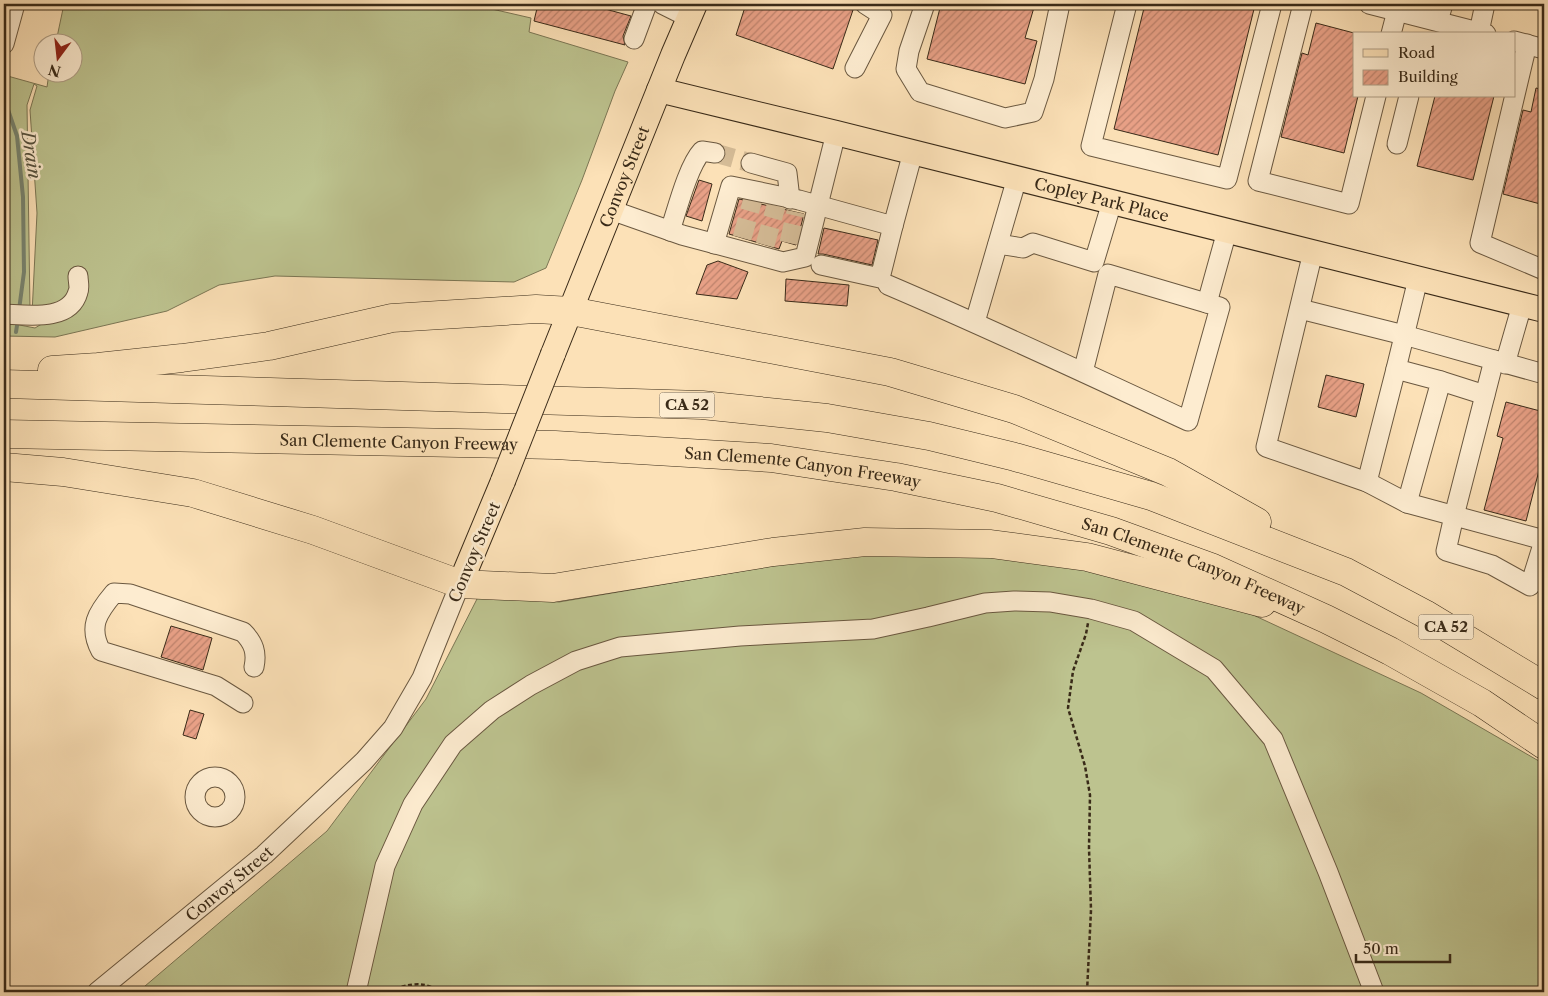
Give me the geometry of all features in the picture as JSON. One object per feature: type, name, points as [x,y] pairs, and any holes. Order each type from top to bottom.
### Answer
[{"type":"highway","points":[[4,373],[98,367],[269,346],[392,318],[536,309],[571,311],[890,372],[1014,409],[1168,472],[1346,572]]},
{"type":"highway","name":"CA 52","points":[[4,384],[702,405],[827,418],[929,436],[1151,496],[1346,572],[1425,614],[1544,686]]},
{"type":"highway","name":"San Clemente Canyon Freeway","points":[[4,434],[555,445],[771,458],[896,477],[978,494],[1111,531],[1213,568],[1326,619],[1390,651],[1482,703],[1544,745]]},
{"type":"highway","points":[[4,468],[64,472],[192,493],[313,530],[460,584],[553,588],[773,552],[864,542],[990,544],[1087,557],[1326,619]]},
{"type":"main road","name":"Convoy Street","points":[[460,584],[692,10]]},
{"type":"main road","name":"Copley Park Place","points":[[659,90],[1533,308]]},
{"type":"street","points":[[4,44],[15,4]]},
{"type":"street","points":[[634,39],[648,4]]},
{"type":"street","points":[[662,4],[692,10]]},
{"type":"street","points":[[855,68],[882,15],[865,4]]},
{"type":"street","points":[[925,4],[908,50],[906,69],[920,92],[1005,118],[1032,112],[1044,79],[1060,4]]},
{"type":"street","points":[[1128,4],[1091,146],[1227,179],[1272,4]]},
{"type":"street","points":[[1303,4],[1258,182],[1348,204],[1375,98]]},
{"type":"street","points":[[1370,4],[1478,32]]},
{"type":"street","points":[[1482,32],[1485,4]]},
{"type":"street","points":[[1392,32],[1397,11]]},
{"type":"street","points":[[1516,98],[1529,45]]},
{"type":"street","points":[[1397,144],[1408,98]]},
{"type":"street","points":[[1516,98],[1480,243],[1544,270]]},
{"type":"street","points":[[611,210],[714,244],[740,244],[763,250],[783,262],[805,256],[836,133]]},
{"type":"street","points":[[670,231],[698,155],[702,151],[715,153]]},
{"type":"street","points":[[820,266],[880,278],[913,152]]},
{"type":"street","points":[[751,163],[787,173],[788,203]]},
{"type":"street","points":[[975,322],[1018,178]]},
{"type":"street","points":[[714,244],[731,186],[754,195],[788,203],[817,206],[893,226]]},
{"type":"street","points":[[998,244],[1022,248],[1033,243],[1094,262],[1112,202]]},
{"type":"street","points":[[1207,303],[1227,231]]},
{"type":"street","points":[[783,262],[788,243]]},
{"type":"street","points":[[1313,252],[1266,447],[1367,482],[1408,502],[1454,516],[1544,540],[1530,586],[1492,566],[1446,551],[1454,516],[1485,395],[1500,362],[1533,308]]},
{"type":"street","points":[[888,285],[975,322],[1188,421],[1220,307],[1108,274],[1083,372]]},
{"type":"street","points":[[12,315],[54,314],[69,307],[78,292],[78,276]]},
{"type":"street","points":[[1367,482],[1418,279]]},
{"type":"street","points":[[1300,309],[1404,335],[1544,374]]},
{"type":"street","points":[[1396,369],[1485,395]]},
{"type":"street","points":[[1408,502],[1440,381]]},
{"type":"street","name":"Convoy Street","points":[[98,992],[264,855],[364,761],[393,728],[422,678],[460,584]]},
{"type":"street","points":[[242,703],[216,686],[101,651],[95,639],[95,622],[103,606],[114,593],[130,594],[243,632],[251,640],[256,656],[254,667]]},
{"type":"street","points":[[356,992],[385,866],[413,804],[453,744],[492,710],[531,685],[576,661],[620,647],[740,636],[873,629],[928,618],[985,603],[1014,601],[1050,602],[1091,609],[1134,621],[1214,669],[1273,739],[1328,872],[1374,992]]},
{"type":"path","points":[[1087,992],[1091,910],[1090,795],[1085,766],[1068,708],[1073,671],[1086,634],[1091,609]]},
{"type":"path","points":[[398,992],[401,987],[414,984],[428,984],[443,992]]},
{"type":"green space","points":[[64,4],[470,4],[531,18],[529,32],[628,62],[546,268],[514,282],[275,276],[219,285],[167,311],[55,337],[4,336],[4,322],[35,328],[45,322],[72,296],[32,314],[37,213],[30,110],[37,86],[34,84],[27,105],[30,310],[4,309],[4,75],[47,87],[48,82],[82,82],[82,32],[58,32]]},
{"type":"green space","points":[[963,549],[1113,573],[1251,614],[1421,693],[1544,764],[1544,992],[138,992],[327,831],[426,699],[478,597],[559,602],[825,557]]},
{"type":"building","points":[[538,4],[594,4],[594,6],[631,16],[623,36],[625,45],[534,21]]},
{"type":"building","points":[[746,4],[854,4],[833,69],[736,35]]},
{"type":"building","points":[[941,4],[1035,4],[1025,38],[1037,41],[1025,84],[927,59]]},
{"type":"building","points":[[1145,4],[1233,4],[1254,9],[1218,155],[1114,129]]},
{"type":"building","points":[[1316,23],[1353,33],[1353,98],[1358,98],[1344,153],[1281,137],[1302,53],[1308,55]]},
{"type":"building","points":[[1536,88],[1544,90],[1544,205],[1503,194],[1523,110],[1531,112]]},
{"type":"building","points":[[1434,98],[1494,98],[1473,180],[1417,166]]},
{"type":"building","points":[[699,180],[712,184],[702,221],[686,216]]},
{"type":"building","points":[[739,199],[804,214],[796,245],[782,241],[779,249],[729,234]]},
{"type":"building","points":[[824,228],[878,240],[872,265],[818,254]]},
{"type":"building","points":[[718,261],[748,272],[737,299],[696,294],[707,265]]},
{"type":"building","points":[[786,279],[849,285],[847,306],[785,301]]},
{"type":"building","points":[[1326,375],[1364,384],[1356,417],[1318,407]]},
{"type":"building","points":[[1506,402],[1544,412],[1544,451],[1526,521],[1484,510],[1503,438],[1497,436]]},
{"type":"building","points":[[171,626],[212,638],[203,670],[161,657]]},
{"type":"building","points":[[190,710],[204,714],[196,739],[183,735]]},
{"type":"waterway","name":"Drain","points":[[4,104],[6,104],[17,136],[23,197],[24,272],[19,310]]},
{"type":"waterway","name":"Drain","points":[[16,332],[18,319]]},
{"type":"tunnel","points":[[715,153],[751,163]]},
{"type":"tunnel","points":[[742,238],[753,199]]},
{"type":"tunnel","points":[[765,245],[776,206]]},
{"type":"tunnel","points":[[789,243],[796,212]]}]
